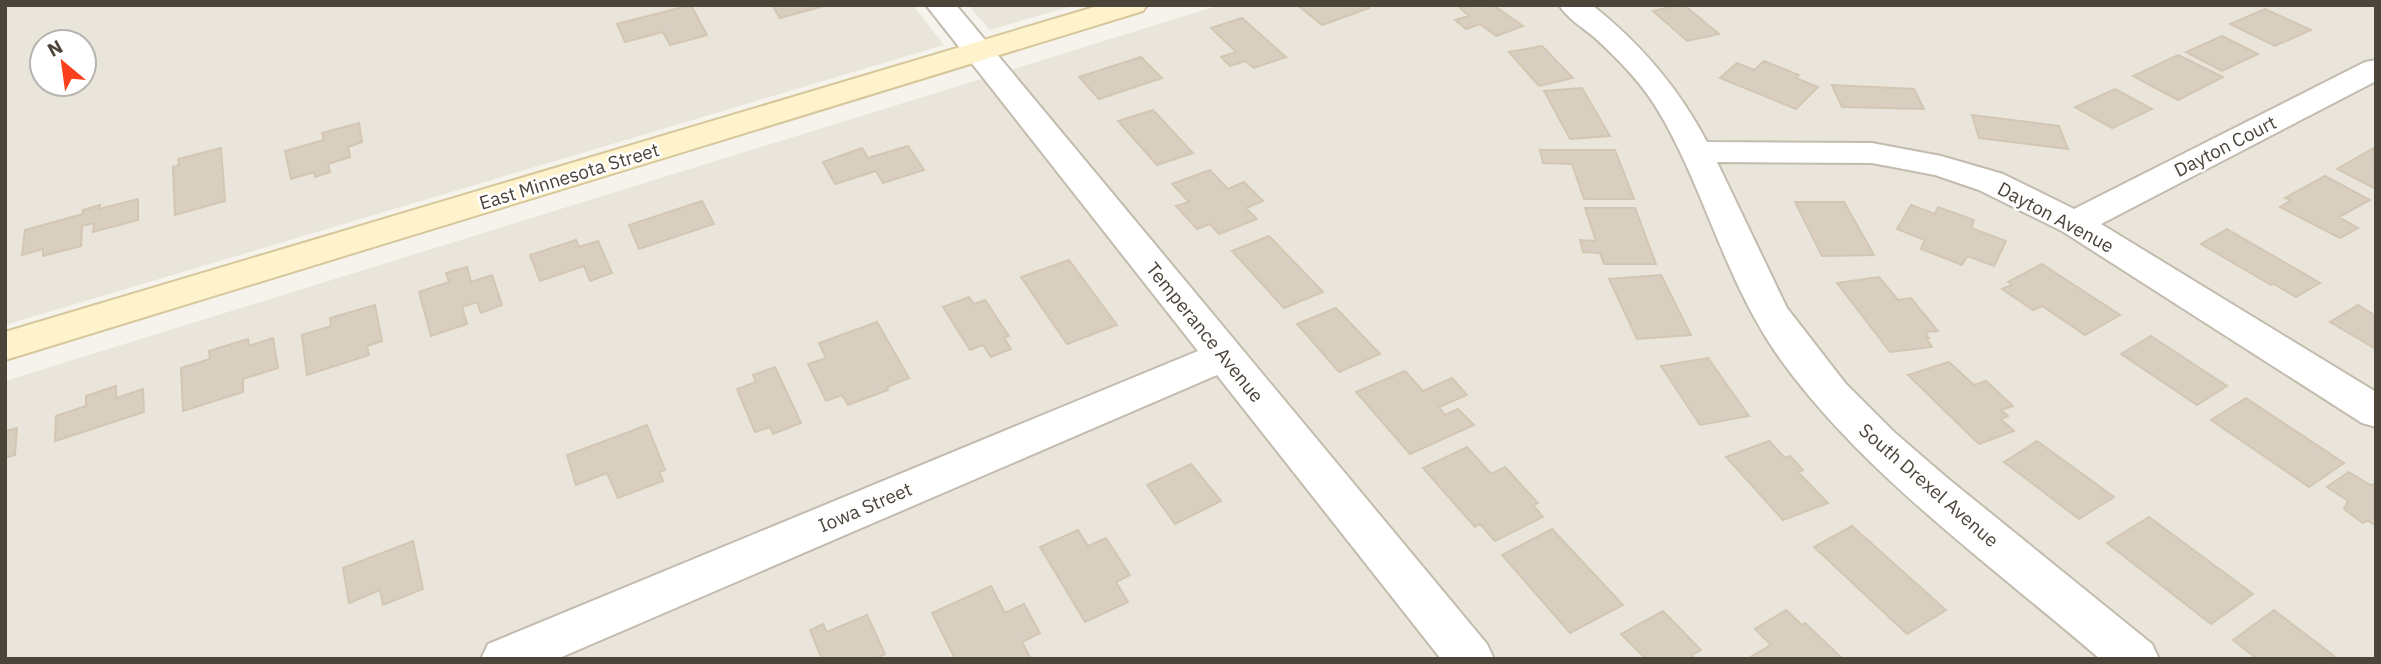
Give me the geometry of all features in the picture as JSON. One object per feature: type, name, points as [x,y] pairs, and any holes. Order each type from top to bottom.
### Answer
[{"type":"street","name":"Temperance Avenue","points":[[940,5],[1470,659]]},
{"type":"street","name":"East Minnesota Street","points":[[5,346],[1133,5]]},
{"type":"street","name":"South Drexel Avenue","points":[[1573,5],[1607,33],[1650,78],[1680,121],[1759,293],[1790,342],[1832,395],[1916,478],[2112,653]]},
{"type":"street","name":"Dayton Court","points":[[2074,223],[2376,69]]},
{"type":"street","name":"Dayton Avenue","points":[[1694,152],[1847,151],[1888,155],[1941,166],[1992,182],[2074,223],[2376,412]]},
{"type":"street","name":"Iowa Street","points":[[505,659],[1224,356]]},
{"type":"shaded area","points":[[5,5],[913,5],[944,45],[5,325]]},
{"type":"shaded area","points":[[968,5],[1075,5],[990,30]]},
{"type":"shaded area","points":[[1220,5],[2376,5],[2376,659],[5,659],[5,381]]},
{"type":"building","points":[[691,5],[707,35],[670,45],[663,32],[625,42],[617,24]]},
{"type":"building","points":[[772,5],[823,5],[824,6],[780,18]]},
{"type":"building","points":[[1366,5],[1369,8],[1322,25],[1300,7]]},
{"type":"building","points":[[1469,5],[1493,5],[1523,26],[1496,36],[1480,24],[1466,29],[1455,20],[1469,16],[1460,8]]},
{"type":"building","points":[[1684,5],[1719,34],[1687,41],[1653,11]]},
{"type":"building","points":[[2265,9],[2311,30],[2275,46],[2230,24]]},
{"type":"building","points":[[1242,18],[1286,57],[1254,68],[1245,61],[1230,66],[1221,57],[1236,52],[1211,28]]},
{"type":"building","points":[[2222,36],[2258,54],[2222,71],[2186,52]]},
{"type":"building","points":[[1542,46],[1573,78],[1539,86],[1509,52]]},
{"type":"building","points":[[2178,55],[2223,77],[2178,100],[2133,76]]},
{"type":"building","points":[[1141,57],[1162,78],[1099,99],[1079,77]]},
{"type":"building","points":[[1764,61],[1799,75],[1796,78],[1818,87],[1796,109],[1720,78],[1737,63],[1754,70]]},
{"type":"building","points":[[1832,85],[1914,89],[1924,109],[1842,107]]},
{"type":"building","points":[[1582,88],[1610,136],[1570,139],[1544,91]]},
{"type":"building","points":[[2115,89],[2152,109],[2112,128],[2075,107]]},
{"type":"building","points":[[1153,110],[1193,153],[1157,165],[1118,121]]},
{"type":"building","points":[[1972,115],[2059,126],[2068,149],[1979,138]]},
{"type":"building","points":[[359,123],[362,142],[348,147],[350,157],[328,164],[330,172],[315,177],[314,172],[291,179],[285,151],[324,140],[322,133]]},
{"type":"building","points":[[908,146],[924,170],[883,183],[876,171],[835,184],[823,162],[862,148],[868,158]]},
{"type":"building","points":[[221,148],[225,201],[175,215],[173,167],[179,165],[178,159]]},
{"type":"building","points":[[2374,148],[2376,189],[2337,169]]},
{"type":"building","points":[[1540,150],[1615,150],[1634,199],[1584,199],[1572,164],[1543,163]]},
{"type":"building","points":[[1210,170],[1228,189],[1244,182],[1263,201],[1246,208],[1257,219],[1219,234],[1210,224],[1197,229],[1176,206],[1189,202],[1172,184]]},
{"type":"building","points":[[2325,176],[2370,200],[2339,217],[2358,228],[2340,238],[2280,207],[2291,200],[2285,198]]},
{"type":"building","points":[[138,199],[138,220],[93,232],[94,223],[82,226],[81,246],[43,256],[43,249],[22,255],[25,230],[83,214],[83,210],[100,205],[99,209]]},
{"type":"building","points":[[702,201],[714,224],[639,249],[629,225]]},
{"type":"building","points":[[1795,202],[1844,202],[1874,255],[1822,256]]},
{"type":"building","points":[[1911,205],[1935,214],[1938,207],[1974,220],[1971,228],[2006,241],[1994,266],[1967,256],[1962,265],[1921,249],[1925,240],[1897,229]]},
{"type":"building","points":[[1585,208],[1635,208],[1656,264],[1604,264],[1600,253],[1583,252],[1580,240],[1596,241]]},
{"type":"building","points":[[2227,229],[2320,283],[2296,297],[2201,244]]},
{"type":"building","points":[[1269,236],[1323,292],[1284,308],[1232,251]]},
{"type":"building","points":[[576,240],[579,247],[598,241],[612,273],[590,281],[584,266],[540,281],[530,255]]},
{"type":"building","points":[[1069,260],[1117,325],[1067,344],[1021,277]]},
{"type":"building","points":[[2042,264],[2120,315],[2085,335],[2042,306],[2033,310],[2002,289],[2012,285],[2008,282]]},
{"type":"building","points":[[467,267],[471,282],[492,275],[502,305],[481,313],[477,302],[462,307],[467,324],[431,336],[419,292],[449,282],[446,273]]},
{"type":"building","points":[[1661,275],[1691,335],[1637,339],[1609,279]]},
{"type":"building","points":[[1879,277],[1898,300],[1911,298],[1938,331],[1925,332],[1932,347],[1890,352],[1837,283]]},
{"type":"building","points":[[969,297],[974,304],[985,300],[1009,336],[1004,338],[1011,349],[991,357],[983,345],[970,350],[943,307]]},
{"type":"building","points":[[375,305],[382,341],[367,346],[369,355],[307,375],[302,335],[331,326],[330,318]]},
{"type":"building","points":[[2358,305],[2376,316],[2376,349],[2330,322]]},
{"type":"building","points":[[1336,308],[1380,354],[1339,372],[1297,324]]},
{"type":"building","points":[[877,322],[909,378],[887,387],[888,390],[848,405],[842,395],[826,401],[808,364],[826,358],[819,343]]},
{"type":"building","points":[[2151,336],[2227,386],[2197,405],[2121,354]]},
{"type":"building","points":[[273,338],[278,368],[243,379],[243,392],[183,411],[181,368],[210,359],[209,351],[248,339],[249,346]]},
{"type":"building","points":[[1708,358],[1749,416],[1700,425],[1661,366]]},
{"type":"building","points":[[1949,362],[1974,385],[1986,381],[2013,406],[2001,410],[2008,416],[2001,419],[2014,431],[1979,444],[1908,375]]},
{"type":"building","points":[[775,367],[801,423],[773,434],[770,427],[755,432],[737,389],[756,382],[753,375]]},
{"type":"building","points":[[1405,371],[1423,391],[1452,378],[1467,395],[1439,407],[1445,415],[1458,409],[1474,425],[1410,454],[1356,392]]},
{"type":"building","points":[[116,386],[116,398],[143,389],[144,412],[55,441],[56,416],[86,406],[86,396]]},
{"type":"building","points":[[2246,398],[2344,463],[2309,487],[2211,420]]},
{"type":"building","points":[[647,425],[665,470],[659,472],[663,481],[618,498],[607,473],[576,485],[567,455]]},
{"type":"building","points":[[17,428],[15,455],[5,458],[5,431]]},
{"type":"building","points":[[1769,441],[1785,458],[1790,456],[1803,470],[1798,472],[1828,503],[1783,520],[1726,457]]},
{"type":"building","points":[[2037,441],[2114,497],[2079,519],[2004,462]]},
{"type":"building","points":[[1467,447],[1491,474],[1505,467],[1538,503],[1533,505],[1543,517],[1495,541],[1480,524],[1475,527],[1423,468]]},
{"type":"building","points":[[1191,464],[1221,501],[1175,524],[1147,485]]},
{"type":"building","points":[[2349,472],[2370,485],[2376,484],[2376,526],[2367,520],[2363,523],[2344,509],[2348,501],[2327,487]]},
{"type":"building","points":[[2149,517],[2253,594],[2211,624],[2107,543]]},
{"type":"building","points":[[1852,526],[1946,610],[1907,634],[1814,547]]},
{"type":"building","points":[[1552,529],[1623,605],[1570,633],[1502,555]]},
{"type":"building","points":[[1078,530],[1088,546],[1106,538],[1130,575],[1116,582],[1128,602],[1085,622],[1040,547]]},
{"type":"building","points":[[413,541],[423,589],[383,605],[380,590],[349,603],[343,568]]},
{"type":"building","points":[[991,586],[1005,613],[1024,604],[1040,633],[1022,642],[1031,659],[955,659],[932,613]]},
{"type":"building","points":[[1786,610],[1802,625],[1805,623],[1843,659],[1747,659],[1771,645],[1755,629]]},
{"type":"building","points":[[2274,610],[2338,659],[2257,659],[2233,640]]},
{"type":"building","points":[[1663,611],[1701,650],[1692,655],[1695,659],[1646,659],[1621,634]]},
{"type":"building","points":[[867,615],[885,654],[874,659],[822,659],[810,630],[823,624],[827,632]]}]
